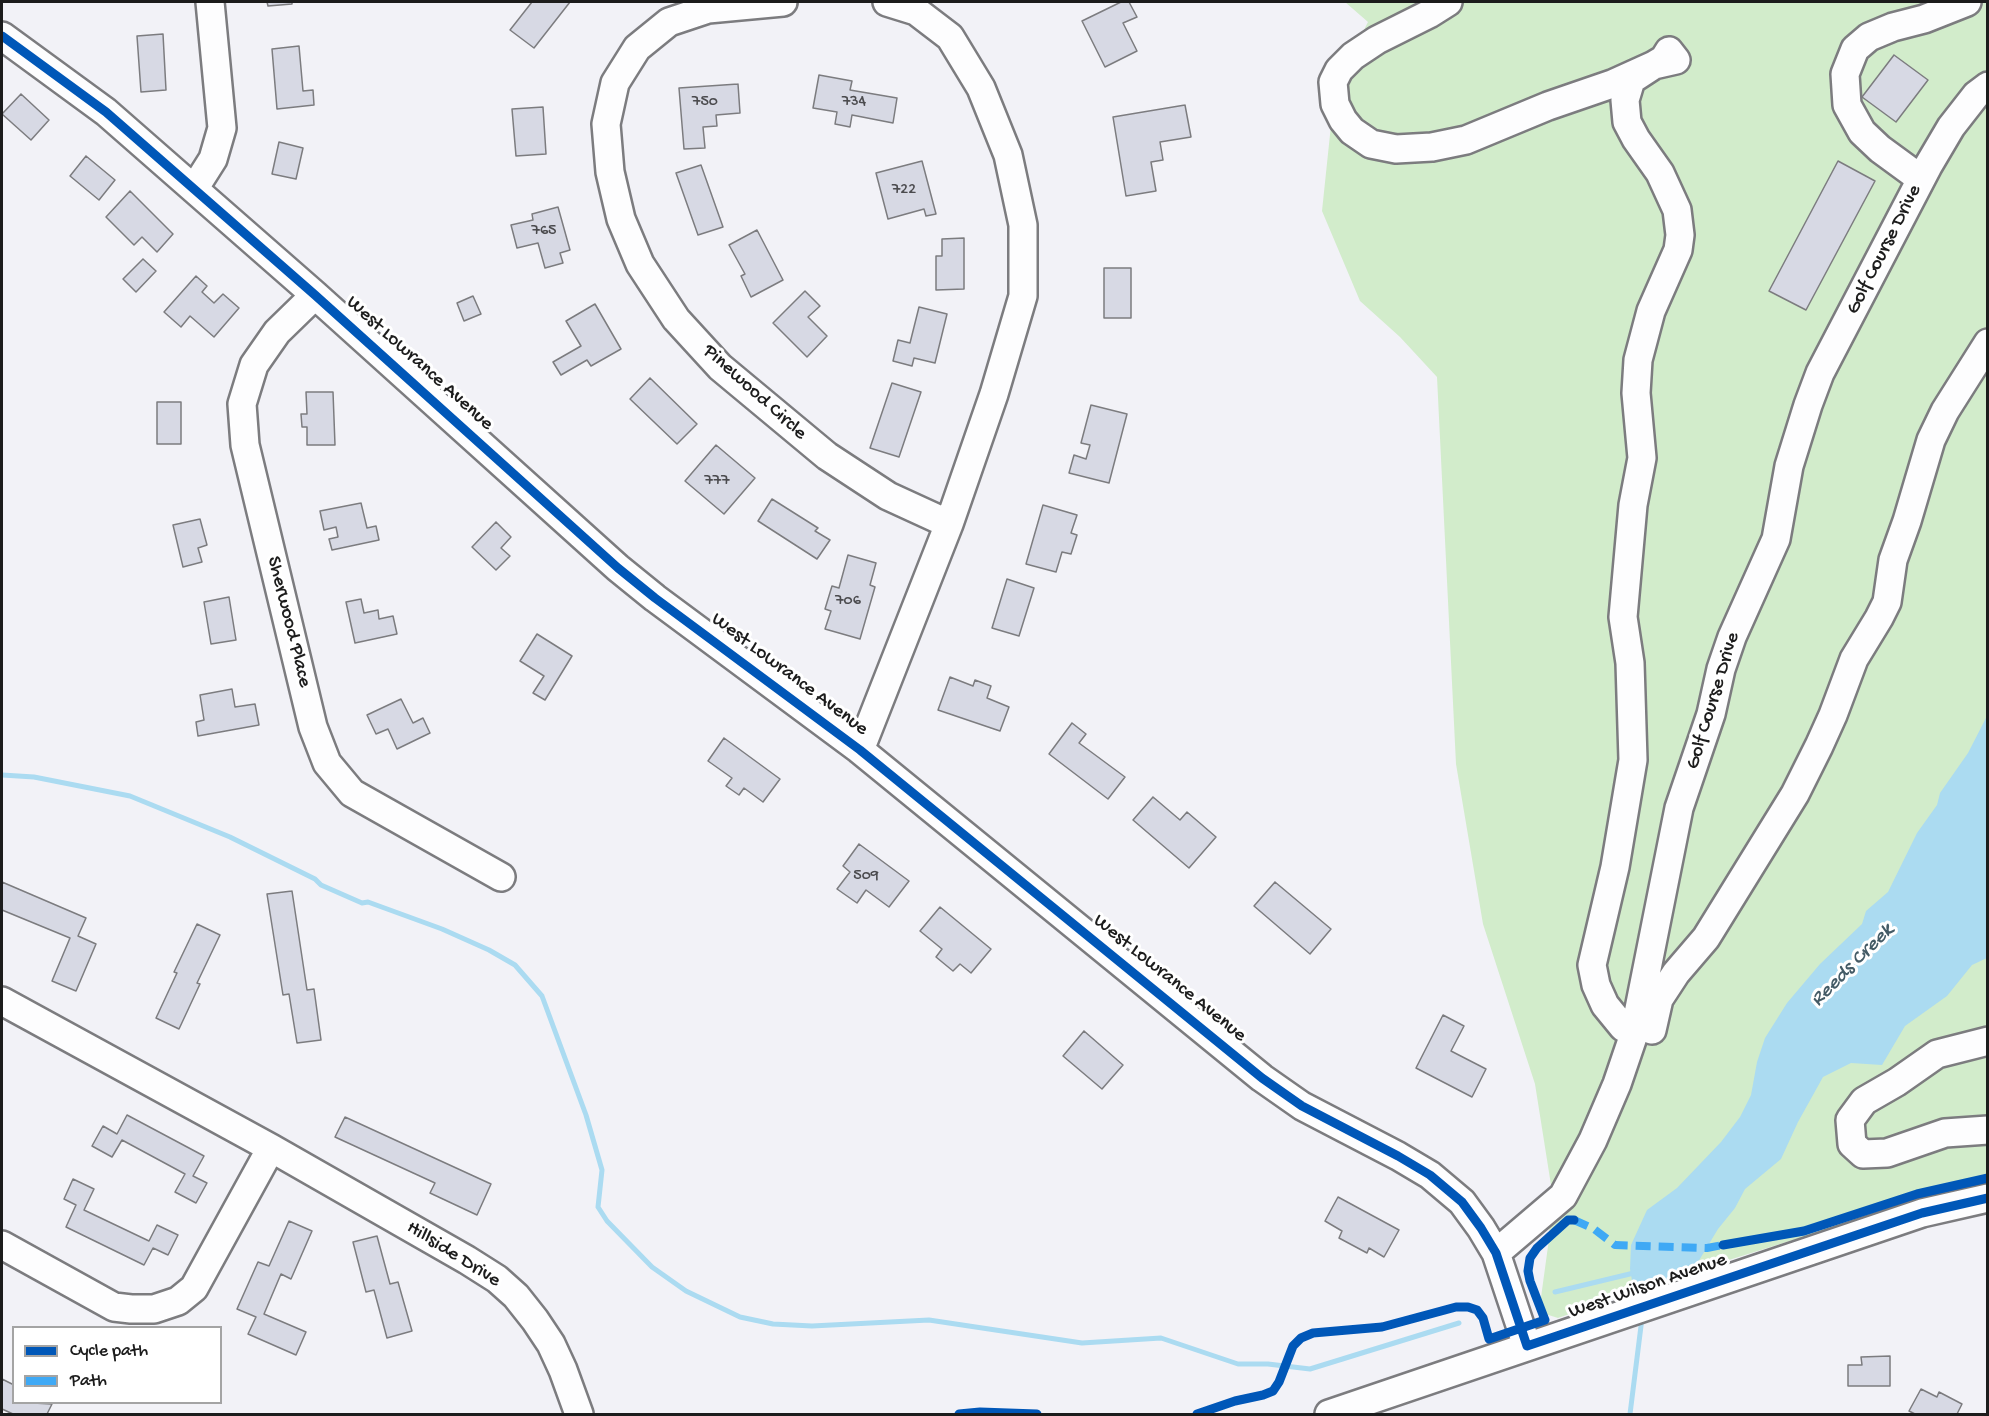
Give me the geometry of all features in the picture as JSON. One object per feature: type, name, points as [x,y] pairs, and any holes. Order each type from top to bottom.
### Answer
[{"type":"street","points":[[194,189],[213,159],[222,128],[210,2]]},
{"type":"street","name":"Pinewood Circle","points":[[783,2],[708,9],[669,22],[637,48],[615,83],[606,124],[610,172],[621,219],[640,264],[676,319],[720,367],[827,456],[888,496],[949,524]]},
{"type":"street","points":[[860,750],[949,524],[994,394],[1023,296],[1023,225],[1008,155],[981,88],[950,37],[916,11],[887,2]]},
{"type":"street","points":[[1448,2],[1377,40],[1353,56],[1339,70],[1334,82],[1335,104],[1342,120],[1352,131],[1371,144],[1396,149],[1420,148],[1466,140],[1654,65],[1631,80],[1625,100],[1627,122],[1660,173],[1677,210],[1680,235],[1678,250],[1651,311],[1638,360],[1636,393],[1642,458],[1633,505],[1623,617],[1630,663],[1633,760],[1616,867],[1592,964],[1596,985],[1605,1005],[1623,1028],[1634,1033],[1650,1035],[1659,999],[1676,973],[1706,938],[1795,794],[1833,715],[1854,659],[1887,602],[1893,560],[1931,440],[1945,411],[1988,343]]},
{"type":"street","points":[[1921,179],[1880,149],[1862,132],[1847,105],[1845,74],[1855,49],[1869,37],[1966,2]]},
{"type":"street","name":"West Lowrance Avenue","points":[[2,36],[106,112],[315,295],[618,568],[664,605],[860,750],[1262,1078],[1302,1106],[1430,1174],[1462,1202],[1496,1253],[1527,1346]]},
{"type":"street","name":"Golf Course Drive","points":[[1496,1253],[1563,1196],[1593,1140],[1617,1084],[1634,1033],[1679,807],[1711,714],[1725,658],[1776,539],[1789,466],[1808,405],[1821,373],[1921,179],[1951,127],[1976,95],[1988,86]]},
{"type":"street","name":"Sherwood Place","points":[[315,295],[277,332],[254,365],[242,404],[245,445],[313,727],[327,763],[352,794],[501,877]]},
{"type":"street","name":"Hillside Drive","points":[[2,1001],[271,1148],[497,1279],[516,1296],[551,1344],[579,1414]]},
{"type":"street","points":[[1988,1041],[1937,1054],[1897,1082],[1864,1101],[1850,1120],[1852,1144],[1863,1154],[1887,1153],[1945,1133],[1988,1130]]},
{"type":"street","points":[[2,1245],[114,1307],[154,1309],[177,1301],[194,1288],[271,1148]]},
{"type":"street","name":"West Wilson Avenue","points":[[1329,1414],[1922,1213],[1988,1198]]},
{"type":"green space","points":[[1345,2],[1987,2],[1987,1184],[1931,1197],[1700,1269],[1558,1318],[1539,1312],[1549,1239],[1551,1185],[1535,1084],[1483,924],[1456,764],[1437,377],[1400,337],[1360,301],[1322,211],[1335,87],[1368,22]]},
{"type":"water","points":[[1987,716],[1987,958],[1972,965],[1947,996],[1905,1026],[1882,1065],[1851,1063],[1823,1077],[1781,1159],[1745,1189],[1692,1272],[1634,1292],[1630,1269],[1631,1245],[1647,1210],[1677,1188],[1721,1142],[1740,1117],[1751,1095],[1757,1062],[1765,1038],[1787,1003],[1820,964],[1862,924],[1866,911],[1888,892],[1917,833],[1937,805],[1940,793],[1968,753]]},
{"type":"building","points":[[267,2],[292,2],[292,4],[268,6]]},
{"type":"building","points":[[532,2],[570,2],[534,48],[510,30]]},
{"type":"building","points":[[1121,2],[1129,2],[1137,17],[1123,23],[1137,51],[1105,67],[1082,21]]},
{"type":"building","points":[[163,34],[166,90],[141,92],[137,36]]},
{"type":"building","points":[[299,46],[303,91],[313,90],[314,105],[277,109],[272,49]]},
{"type":"building","points":[[1894,55],[1928,80],[1896,122],[1862,97]]},
{"type":"building","points":[[819,75],[852,81],[850,90],[897,98],[893,123],[852,115],[850,127],[835,124],[837,112],[813,108]]},
{"type":"building","points":[[738,84],[740,113],[716,115],[717,126],[703,127],[705,148],[684,149],[679,88]]},
{"type":"building","points":[[21,94],[49,120],[31,140],[2,114]]},
{"type":"building","points":[[1185,105],[1191,137],[1160,142],[1163,160],[1151,162],[1156,191],[1126,196],[1113,117]]},
{"type":"building","points":[[543,107],[546,154],[516,156],[512,109]]},
{"type":"building","points":[[279,142],[303,148],[296,179],[272,174]]},
{"type":"building","points":[[86,156],[115,180],[99,200],[70,176]]},
{"type":"building","points":[[922,161],[936,214],[926,216],[924,209],[888,219],[876,173]]},
{"type":"building","points":[[1838,161],[1875,181],[1806,310],[1769,291]]},
{"type":"building","points":[[701,165],[723,227],[698,235],[676,173]]},
{"type":"building","points":[[130,191],[173,234],[157,252],[142,237],[134,245],[106,217]]},
{"type":"building","points":[[558,207],[570,250],[560,253],[563,263],[545,268],[538,243],[517,248],[511,225],[533,220],[532,214]]},
{"type":"building","points":[[757,230],[783,280],[751,297],[741,276],[745,274],[729,245]]},
{"type":"building","points":[[964,238],[964,289],[936,290],[936,256],[942,256],[942,239]]},
{"type":"building","points":[[143,259],[156,271],[136,292],[123,279]]},
{"type":"building","points":[[1104,268],[1131,268],[1131,318],[1104,318]]},
{"type":"building","points":[[196,276],[207,286],[202,292],[214,303],[223,294],[239,308],[214,337],[190,316],[181,327],[164,312]]},
{"type":"building","points":[[805,291],[820,306],[808,317],[827,336],[807,357],[773,323]]},
{"type":"building","points":[[473,296],[481,314],[464,321],[457,303]]},
{"type":"building","points":[[595,304],[621,349],[591,366],[587,360],[561,375],[553,362],[581,346],[566,321]]},
{"type":"building","points":[[919,307],[947,314],[935,363],[914,358],[912,366],[893,361],[898,340],[910,343]]},
{"type":"building","points":[[650,378],[697,424],[677,444],[630,399]]},
{"type":"building","points":[[892,383],[921,392],[899,457],[870,448]]},
{"type":"building","points":[[306,392],[333,392],[335,445],[307,445],[307,427],[302,427],[301,414],[307,414]]},
{"type":"building","points":[[157,402],[181,402],[181,444],[157,444]]},
{"type":"building","points":[[1091,405],[1127,414],[1109,483],[1069,473],[1074,455],[1086,459],[1090,445],[1081,443]]},
{"type":"building","points":[[716,445],[755,478],[724,514],[685,481]]},
{"type":"building","points":[[772,499],[818,528],[815,531],[830,540],[817,559],[758,521]]},
{"type":"building","points":[[361,503],[367,528],[376,526],[379,540],[332,550],[329,539],[338,537],[336,527],[324,530],[320,511]]},
{"type":"building","points":[[1043,505],[1077,515],[1071,533],[1077,535],[1071,554],[1062,552],[1056,572],[1026,564]]},
{"type":"building","points":[[200,519],[207,545],[198,548],[202,562],[183,567],[173,525]]},
{"type":"building","points":[[496,522],[511,537],[501,548],[510,556],[496,570],[472,547]]},
{"type":"building","points":[[848,555],[876,563],[870,585],[875,587],[860,639],[825,629],[831,611],[825,609],[832,586],[839,588]]},
{"type":"building","points":[[1007,579],[1034,588],[1019,636],[992,628]]},
{"type":"building","points":[[229,597],[236,640],[211,644],[204,602]]},
{"type":"building","points":[[361,599],[364,613],[378,610],[379,619],[393,616],[397,634],[355,643],[346,602]]},
{"type":"building","points":[[537,634],[572,656],[545,700],[533,693],[544,676],[520,661]]},
{"type":"building","points":[[950,677],[973,686],[975,680],[991,686],[987,698],[1009,707],[1000,731],[938,710]]},
{"type":"building","points":[[232,689],[235,707],[255,704],[259,725],[198,736],[196,722],[204,720],[200,695]]},
{"type":"building","points":[[401,699],[413,723],[423,718],[430,733],[397,749],[388,729],[376,734],[367,715]]},
{"type":"building","points":[[1072,723],[1086,734],[1079,743],[1125,777],[1108,799],[1049,754]]},
{"type":"building","points":[[724,738],[780,779],[763,802],[744,788],[739,795],[726,786],[732,778],[708,761]]},
{"type":"building","points":[[1153,797],[1180,820],[1187,812],[1216,837],[1189,868],[1133,820]]},
{"type":"building","points":[[859,844],[909,881],[889,907],[866,890],[857,903],[837,889],[850,872],[843,866]]},
{"type":"building","points":[[2,882],[86,918],[78,936],[96,944],[76,991],[52,981],[70,938],[2,910]]},
{"type":"building","points":[[1275,882],[1331,929],[1310,954],[1254,906]]},
{"type":"building","points":[[292,891],[307,990],[314,989],[321,1040],[297,1043],[289,994],[283,995],[267,894]]},
{"type":"building","points":[[940,907],[991,949],[971,973],[960,964],[953,971],[936,957],[942,949],[920,931]]},
{"type":"building","points":[[197,924],[220,935],[197,983],[200,984],[179,1029],[156,1018],[177,973],[174,972]]},
{"type":"building","points":[[1443,1015],[1464,1026],[1451,1051],[1486,1069],[1472,1097],[1416,1068]]},
{"type":"building","points":[[1084,1031],[1123,1065],[1102,1089],[1063,1056]]},
{"type":"building","points":[[127,1115],[204,1156],[193,1176],[207,1183],[196,1203],[175,1192],[185,1174],[122,1140],[112,1157],[92,1146],[103,1126],[117,1134]]},
{"type":"building","points":[[345,1117],[491,1184],[477,1215],[430,1193],[435,1183],[335,1137]]},
{"type":"building","points":[[73,1179],[94,1189],[84,1210],[149,1241],[157,1225],[178,1235],[168,1255],[153,1248],[144,1265],[66,1227],[76,1205],[64,1199]]},
{"type":"building","points":[[1338,1197],[1399,1230],[1384,1257],[1369,1248],[1367,1253],[1339,1238],[1342,1231],[1325,1221]]},
{"type":"building","points":[[289,1221],[312,1231],[291,1279],[281,1274],[264,1314],[306,1332],[296,1355],[248,1334],[256,1317],[237,1309],[258,1262],[269,1266]]},
{"type":"building","points":[[377,1236],[390,1284],[398,1282],[412,1331],[387,1338],[374,1290],[366,1292],[353,1242]]},
{"type":"building","points":[[1890,1356],[1890,1386],[1848,1386],[1848,1365],[1862,1365],[1861,1357]]},
{"type":"building","points":[[2,1379],[12,1384],[12,1404],[52,1404],[47,1414],[13,1414],[2,1409]]},
{"type":"building","points":[[1921,1389],[1937,1397],[1939,1392],[1962,1404],[1957,1414],[1915,1414],[1909,1411]]},
{"type":"waterway","points":[[2,775],[34,777],[130,796],[230,837],[315,879],[321,885],[362,903],[368,902],[442,929],[489,950],[515,965],[542,996],[586,1115],[602,1170],[598,1207],[607,1221],[652,1267],[686,1291],[740,1317],[773,1324],[812,1326],[929,1320],[1082,1343],[1161,1338],[1238,1364],[1268,1364],[1310,1369],[1459,1323]]},
{"type":"waterway","points":[[1555,1292],[1638,1272]]},
{"type":"waterway","name":"Reeds Creek","points":[[1630,1414],[1642,1318]]},
{"type":"marked path","points":[[1574,1220],[1594,1229],[1615,1245],[1707,1248],[1723,1245]]},
{"type":"cycle path","points":[[2,36],[106,112],[315,295],[618,568],[655,598],[860,750],[1262,1078],[1302,1106],[1430,1175],[1462,1202],[1496,1253],[1527,1346],[1922,1213],[1988,1198]]},
{"type":"cycle path","points":[[1723,1245],[1804,1231],[1917,1194],[1988,1178]]},
{"type":"cycle path","points":[[1197,1414],[1273,1391],[1279,1382],[1293,1346],[1301,1338],[1313,1333],[1382,1327],[1456,1307],[1477,1310],[1483,1318],[1489,1339],[1545,1320],[1530,1281],[1528,1271],[1530,1258],[1537,1248],[1568,1220],[1574,1220]]},
{"type":"cycle path","points":[[959,1414],[980,1412],[1037,1414]]}]
